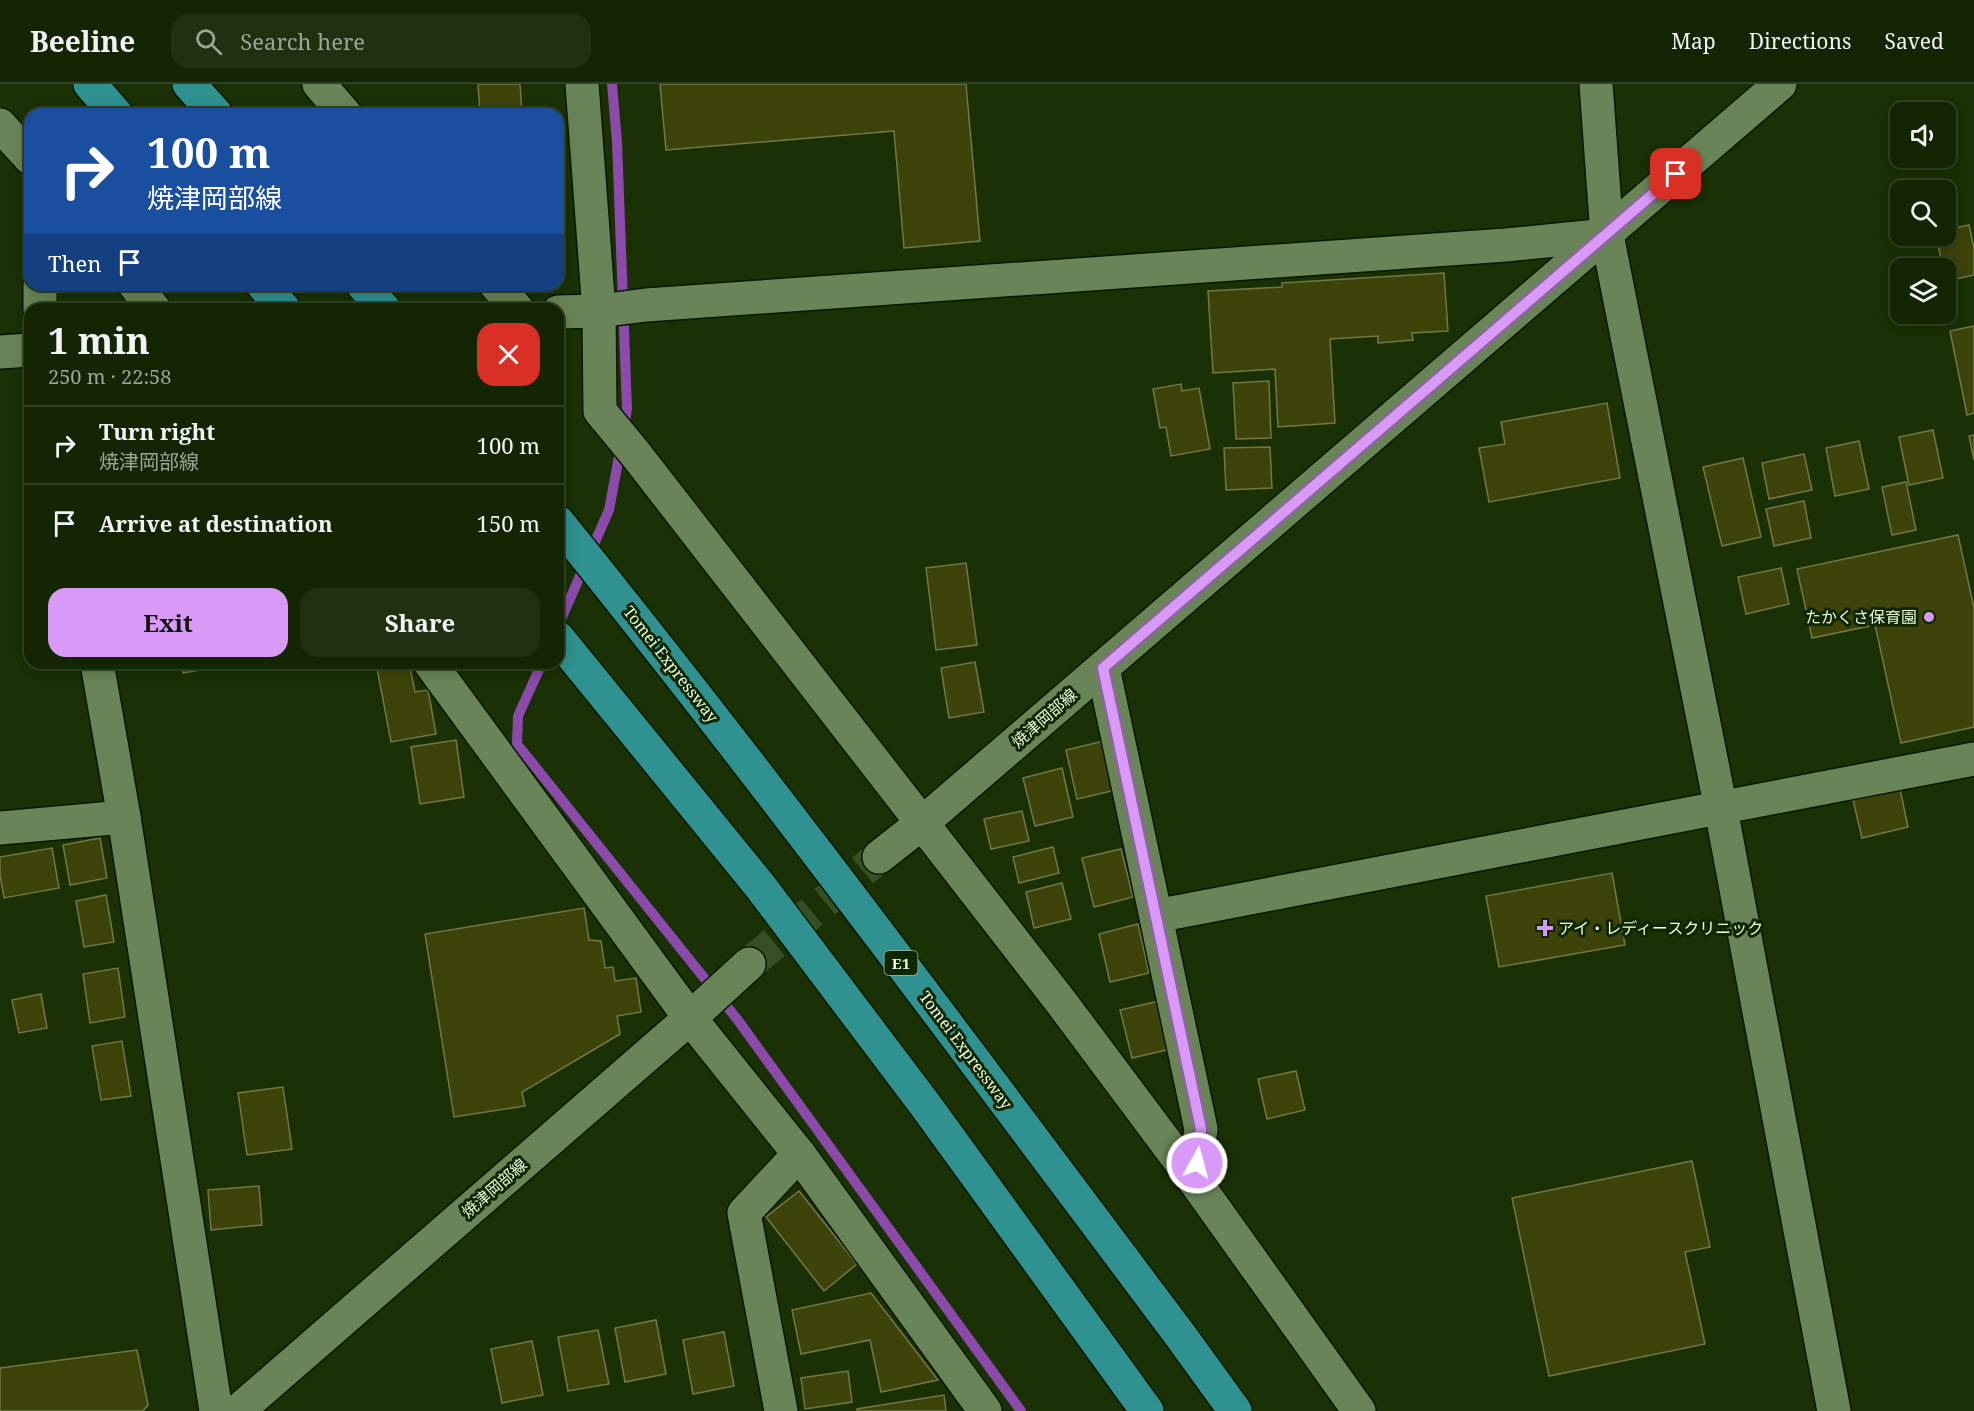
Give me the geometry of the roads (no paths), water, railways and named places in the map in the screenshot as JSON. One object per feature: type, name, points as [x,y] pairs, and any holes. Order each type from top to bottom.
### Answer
[{"type":"highway","points":[[90,84],[111,108]]},
{"type":"highway","points":[[189,84],[211,108]]},
{"type":"highway","points":[[268,291],[279,303]]},
{"type":"highway","points":[[368,291],[379,303]]},
{"type":"highway","name":"Tomei Expressway","points":[[564,529],[815,848],[1235,1411]]},
{"type":"highway","points":[[564,645],[774,905],[926,1106],[1147,1411]]},
{"type":"street","points":[[319,84],[340,108]]},
{"type":"street","points":[[582,84],[599,311],[600,411],[1061,1002],[1194,1180],[1359,1411]]},
{"type":"street","points":[[1596,84],[1606,235],[1721,808],[1834,1411]]},
{"type":"street","name":"焼津岡部線","points":[[879,857],[921,824],[1103,668],[1780,84]]},
{"type":"street","points":[[0,125],[24,151]]},
{"type":"street","points":[[564,312],[1494,246],[1606,235]]},
{"type":"street","points":[[140,291],[149,303]]},
{"type":"street","points":[[501,291],[512,303]]},
{"type":"street","points":[[0,352],[24,350]]},
{"type":"street","points":[[1103,668],[1201,1129],[1194,1180]]},
{"type":"street","points":[[98,669],[124,817],[216,1411]]},
{"type":"street","points":[[434,669],[690,1018],[799,1154],[985,1411]]},
{"type":"street","points":[[1156,916],[1974,759]]},
{"type":"street","points":[[0,828],[124,817]]},
{"type":"street","name":"焼津岡部線","points":[[238,1411],[749,964]]},
{"type":"street","points":[[781,1411],[744,1213],[799,1154]]},
{"type":"waterway","points":[[612,84],[617,142],[627,409],[624,428]]},
{"type":"waterway","points":[[564,612],[609,510],[621,446]]},
{"type":"waterway","points":[[539,669],[518,716],[517,744],[737,1019],[1021,1411]]},
{"type":"tunnel","points":[[749,964],[879,857]]},
{"type":"place","name":"たかくさ保育園","points":[[1929,617]]},
{"type":"place","name":"アイ・レディースクリニック","points":[[1545,928]]}]
